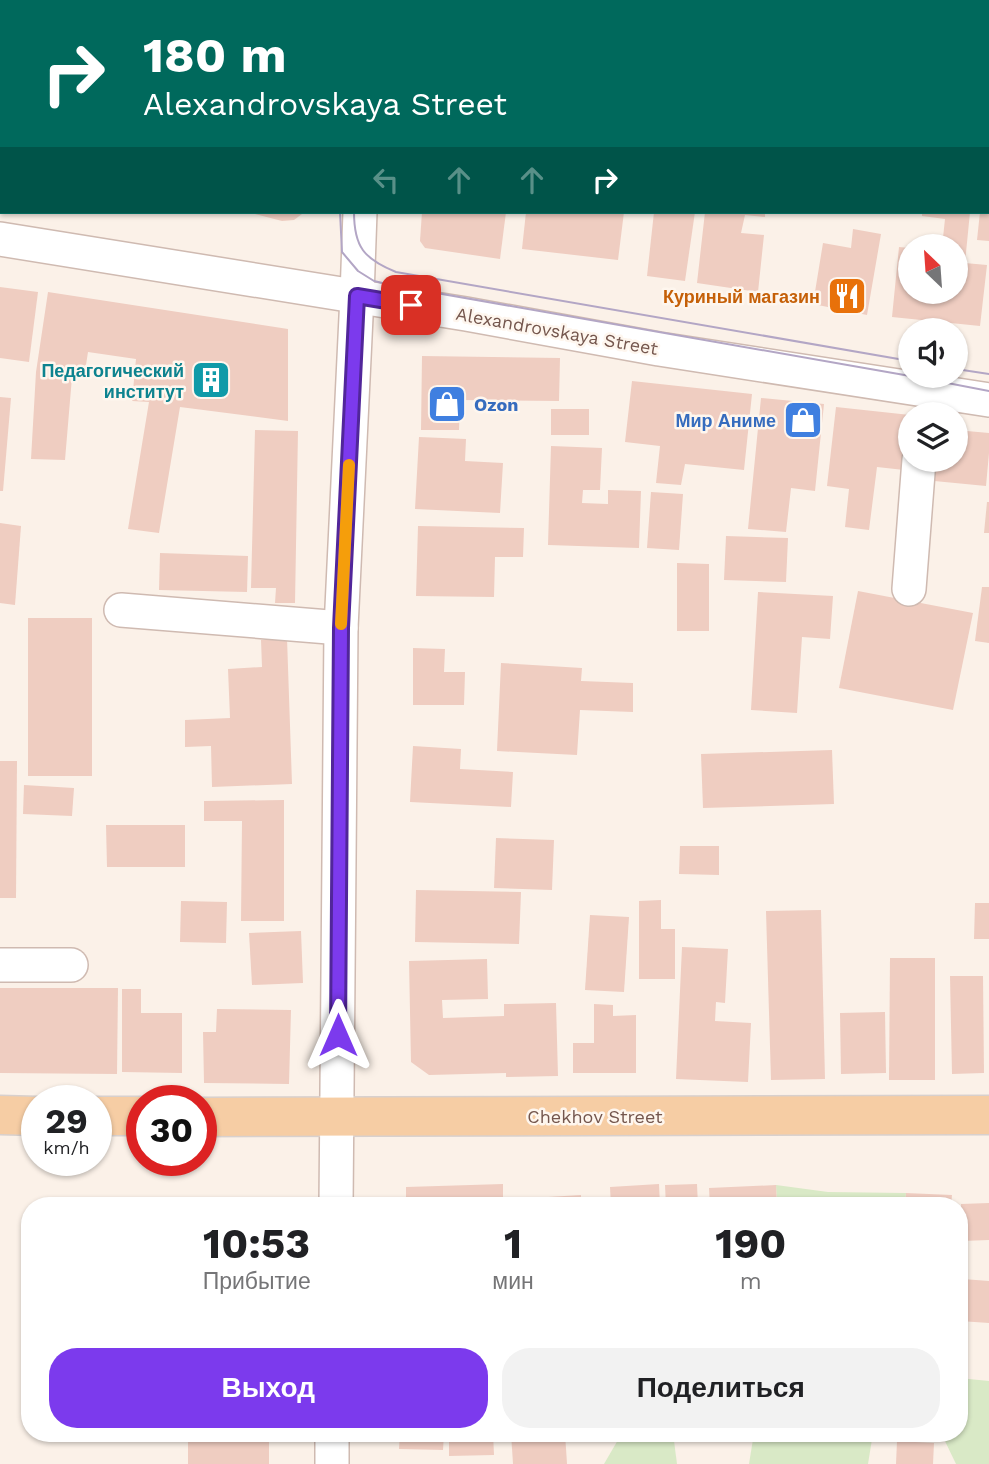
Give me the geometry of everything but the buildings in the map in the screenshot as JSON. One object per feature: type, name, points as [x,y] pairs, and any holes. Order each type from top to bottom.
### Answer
[{"type":"main road","points":[[0,1115],[21,1116]]},
{"type":"main road","name":"Chekhov Street","points":[[217,1116],[989,1115]]},
{"type":"street","points":[[336,1197],[341,628],[359,214]]},
{"type":"street","name":"Alexandrovskaya Street","points":[[0,239],[357,296],[659,349],[923,402],[989,400]]},
{"type":"street","points":[[909,589],[918,472]]},
{"type":"street","points":[[121,610],[341,628]]},
{"type":"street","points":[[0,965],[71,965]]},
{"type":"street","points":[[332,1442],[332,1464]]},
{"type":"green space","points":[[776,1185],[828,1192],[906,1193],[906,1197],[777,1197]]},
{"type":"green space","points":[[968,1379],[989,1381],[989,1464],[956,1464],[945,1442],[968,1442]]},
{"type":"green space","points":[[617,1442],[674,1442],[677,1464],[604,1464]]},
{"type":"green space","points":[[753,1442],[872,1442],[868,1464],[749,1464]]},
{"type":"tram line","points":[[340,214],[342,252],[358,271],[374,281],[898,374]]},
{"type":"tram line","points":[[354,214],[356,234],[363,250],[376,262],[396,272],[898,359]]},
{"type":"tram line","points":[[968,371],[989,374]]},
{"type":"tram line","points":[[968,387],[989,391]]},
{"type":"slow traffic","points":[[341,624],[349,465]]},
{"type":"place","name":"Куриный магазин","points":[[847,296]]},
{"type":"place","name":"Педагогический институт","points":[[211,380]]},
{"type":"place","name":"Ozon","points":[[447,404]]},
{"type":"place","name":"Мир Аниме","points":[[803,420]]},
{"type":"route","points":[[338,1035],[341,628],[357,296],[411,305]]}]
